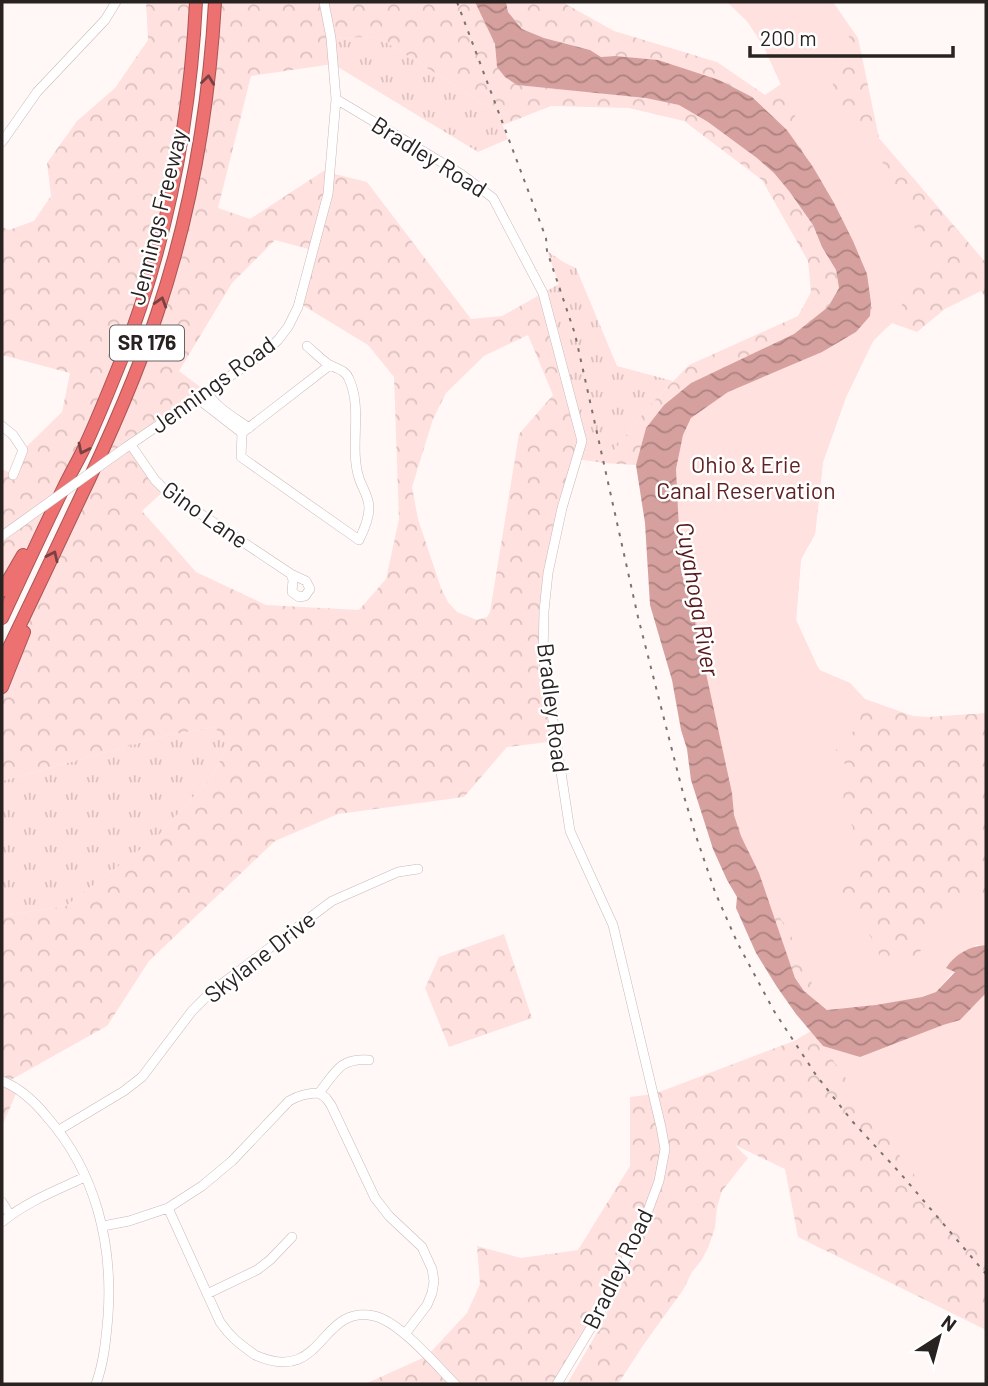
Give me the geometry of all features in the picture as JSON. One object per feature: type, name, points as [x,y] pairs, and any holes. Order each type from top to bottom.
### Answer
[{"type":"highway","name":"Jennings Freeway","points":[[2,618],[85,445],[140,308],[178,158],[186,108],[196,2]]},
{"type":"highway","name":"Jennings Freeway","points":[[2,662],[118,418],[167,283],[198,154],[210,70],[215,2]]},
{"type":"highway","points":[[2,591],[64,485]]},
{"type":"highway","points":[[2,687],[39,587]]},
{"type":"street","points":[[2,142],[37,92],[105,20],[116,2]]},
{"type":"street","name":"Jennings Road","points":[[2,536],[264,353],[288,327],[298,307],[328,194],[336,99],[331,38],[324,2]]},
{"type":"street","name":"Bradley Road","points":[[336,99],[461,174],[494,198],[543,293],[582,441],[562,508],[548,573],[543,655],[570,831],[613,925],[665,1149],[659,1181],[643,1224],[598,1316],[557,1384]]},
{"type":"street","points":[[307,346],[349,377],[355,401],[357,465],[369,509],[365,530],[359,540],[241,457],[246,430],[330,365]]},
{"type":"street","points":[[207,392],[212,400],[246,430]]},
{"type":"street","points":[[197,398],[246,430]]},
{"type":"street","points":[[2,426],[13,435],[23,450],[13,475]]},
{"type":"street","name":"Gino Lane","points":[[128,447],[165,490],[291,574]]},
{"type":"street","name":"Skylane Drive","points":[[59,1130],[124,1091],[142,1077],[192,1011],[211,992],[332,901],[398,872],[418,869]]},
{"type":"street","points":[[319,1093],[342,1065],[351,1060],[369,1060]]},
{"type":"street","points":[[2,1081],[29,1098],[59,1130],[86,1177],[103,1226],[109,1302],[105,1345],[96,1384]]},
{"type":"street","points":[[103,1226],[129,1221],[167,1208],[202,1186],[232,1161],[289,1101],[296,1096],[319,1093],[331,1105],[375,1198],[389,1216],[422,1247],[432,1269],[432,1293],[427,1305],[405,1334]]},
{"type":"street","points":[[2,1222],[28,1204],[86,1177]]},
{"type":"street","points":[[2,1202],[10,1215]]},
{"type":"street","points":[[167,1208],[220,1322],[233,1339],[267,1364],[293,1370],[302,1367],[346,1320],[374,1316],[405,1334],[455,1384]]},
{"type":"street","points":[[207,1294],[257,1270],[292,1237]]},
{"type":"green space","points":[[146,2],[196,2],[178,158],[123,356],[41,522],[2,591],[2,469],[14,475],[23,450],[62,412],[70,373],[2,355],[2,227],[9,230],[34,221],[51,196],[47,163],[77,121],[115,88],[148,40]]},
{"type":"green space","points":[[215,2],[475,2],[495,44],[497,67],[517,85],[646,97],[679,105],[757,157],[789,191],[813,225],[836,270],[839,288],[828,307],[794,334],[691,383],[664,405],[646,428],[636,465],[604,463],[651,404],[689,365],[798,316],[811,292],[808,261],[762,180],[684,121],[629,108],[551,106],[503,125],[498,113],[378,37],[332,38],[333,64],[251,76],[218,208],[250,219],[331,166],[331,173],[367,182],[471,319],[502,316],[543,293],[582,441],[555,536],[543,655],[556,741],[507,747],[464,797],[338,814],[275,841],[149,961],[107,1026],[7,1082],[18,1089],[2,1126],[2,916],[66,906],[159,835],[213,775],[227,747],[215,727],[168,735],[2,781],[2,687],[28,621],[113,430],[186,210]],"holes":[[[275,240],[312,250],[299,303],[368,345],[394,377],[399,519],[386,579],[359,610],[266,605],[196,572],[142,511],[165,490],[131,444],[207,392],[179,371],[232,283]],[[528,335],[553,395],[519,434],[490,612],[487,617],[477,620],[457,612],[441,588],[418,519],[412,487],[433,419],[446,393],[484,356]]]},
{"type":"green space","name":"Ohio & Erie Canal Reservation","points":[[506,2],[562,2],[614,31],[717,62],[765,95],[781,84],[763,45],[747,21],[727,2],[833,2],[858,38],[879,138],[986,263],[986,298],[981,291],[945,309],[917,332],[892,323],[873,341],[846,397],[823,462],[815,534],[801,559],[796,620],[819,670],[850,683],[865,699],[913,716],[986,713],[986,945],[976,945],[955,972],[876,1005],[827,1010],[804,991],[795,978],[750,851],[741,837],[734,815],[681,571],[676,469],[683,435],[691,418],[728,392],[822,352],[856,332],[870,316],[834,203],[615,56],[601,57],[590,50],[544,38],[522,29],[508,12]]},
{"type":"green space","name":"Ohio & Erie Canal Reservation","points":[[727,2],[826,2],[845,24],[850,40],[833,66],[834,90],[846,115],[889,173],[930,256],[904,293],[900,315],[873,341],[846,397],[823,462],[815,534],[801,559],[796,620],[819,670],[850,683],[864,699],[859,725],[836,750],[845,764],[843,807],[853,827],[857,866],[838,878],[843,899],[875,944],[881,971],[919,954],[935,920],[965,892],[986,904],[986,944],[976,945],[936,992],[858,1009],[822,1006],[788,929],[767,900],[734,814],[691,596],[676,574],[673,457],[697,412],[730,387],[778,373],[858,332],[879,296],[816,181],[801,129],[763,45],[747,21]]},
{"type":"green space","points":[[378,37],[498,113],[508,139],[478,152],[333,64],[331,38]]},
{"type":"green space","points":[[547,251],[576,268],[617,366],[673,381],[604,463],[577,459],[543,293],[559,284]]},
{"type":"green space","points":[[215,727],[227,747],[213,775],[158,836],[66,906],[2,916],[2,781],[168,735]]},
{"type":"green space","points":[[504,934],[532,1018],[449,1047],[425,988],[439,957]]},
{"type":"green space","points":[[986,993],[986,1330],[798,1237],[785,1169],[735,1145],[748,1158],[722,1191],[708,1248],[683,1290],[618,1384],[567,1384],[595,1336],[623,1279],[615,1281],[557,1384],[365,1384],[427,1356],[467,1313],[480,1284],[477,1246],[521,1258],[578,1250],[630,1166],[630,1097],[654,1094],[794,1041],[811,1031],[823,1046],[880,1049],[960,1020]]},
{"type":"green space","points":[[986,993],[986,1261],[907,1166],[823,1046],[860,1057],[960,1020]]},
{"type":"water","points":[[475,2],[506,2],[508,12],[522,29],[544,38],[590,50],[601,57],[658,60],[719,80],[752,97],[787,130],[813,167],[853,241],[867,274],[871,303],[870,316],[856,332],[822,352],[728,392],[691,418],[683,435],[676,469],[681,571],[691,604],[732,793],[734,815],[759,873],[795,978],[804,991],[827,1010],[876,1005],[936,992],[955,972],[946,968],[958,955],[974,947],[986,945],[986,993],[960,1020],[860,1057],[823,1046],[796,1014],[756,953],[736,908],[737,897],[713,849],[691,780],[672,680],[650,605],[645,523],[636,465],[646,428],[664,405],[691,383],[794,334],[828,307],[839,288],[836,270],[813,225],[774,173],[757,158],[708,122],[679,105],[646,98],[517,85],[497,67],[495,44]]},
{"type":"railway","points":[[457,2],[546,238],[547,251],[575,334],[638,617],[683,793],[715,892],[737,942],[774,1011],[816,1075],[852,1121],[986,1274]]},
{"type":"water label","name":"Cuyahoga River","points":[[697,599]]}]
